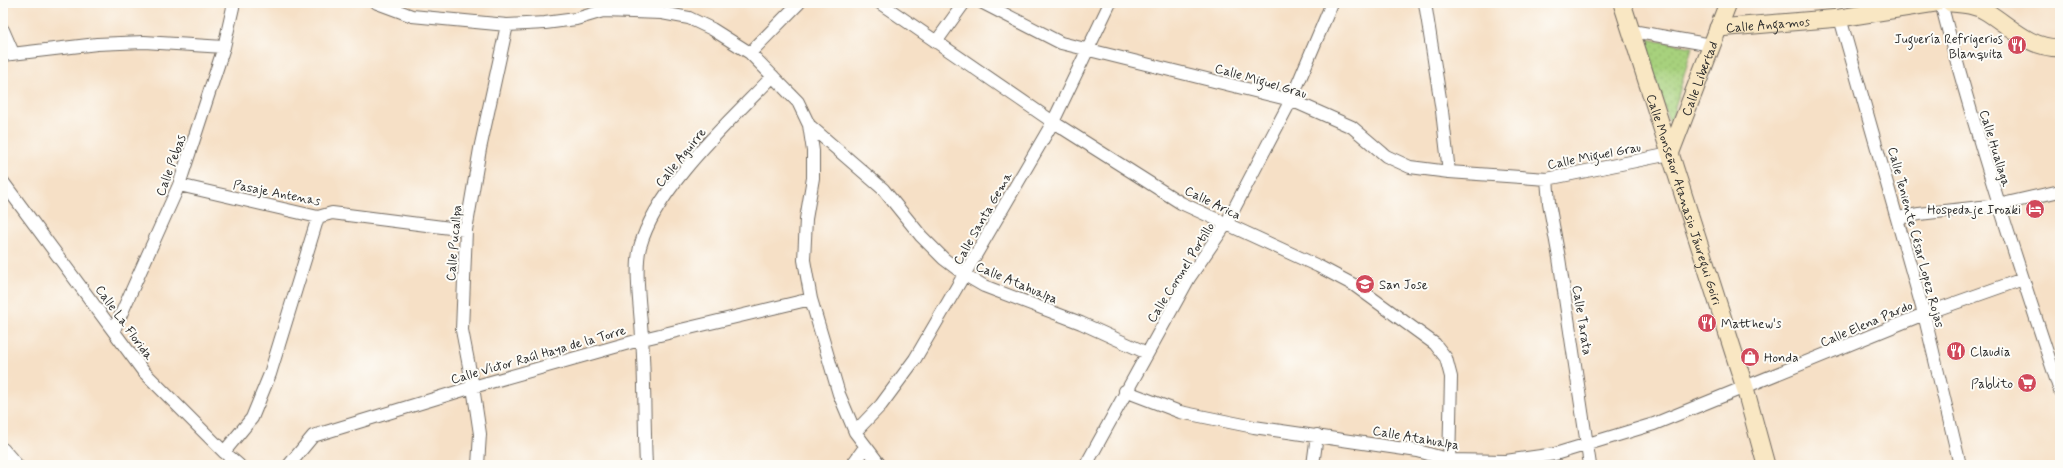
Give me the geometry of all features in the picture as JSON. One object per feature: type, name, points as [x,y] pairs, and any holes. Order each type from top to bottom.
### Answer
[{"type":"street","name":"Calle Pebas","points":[[114,330],[179,185],[224,47],[234,3]]},
{"type":"street","points":[[377,3],[412,16],[508,25],[545,23],[576,19],[603,7],[662,13],[689,18],[712,28],[750,53],[798,102],[809,125],[813,151],[813,178],[806,219],[804,260],[811,299],[838,394],[855,432],[880,465]]},
{"type":"street","points":[[750,53],[799,3]]},
{"type":"street","name":"Calle Arica","points":[[880,3],[1053,122],[1181,204],[1318,266],[1354,285],[1435,344],[1446,358],[1451,377],[1450,462]]},
{"type":"street","points":[[936,42],[964,3]]},
{"type":"street","name":"Calle Miguel Grau","points":[[983,3],[1061,43],[1291,100],[1352,127],[1386,156],[1410,167],[1449,172],[1547,179],[1670,154]]},
{"type":"street","name":"Calle Santa Gema","points":[[855,432],[880,405],[915,359],[965,275],[1053,122],[1089,50],[1110,3]]},
{"type":"street","name":"Calle Coronel Portillo","points":[[1086,465],[1190,278],[1226,224],[1291,100],[1332,3]]},
{"type":"street","points":[[1425,3],[1442,111],[1449,172]]},
{"type":"street","name":"Calle Monseñor Atanasio Jáuregui Goiri","points":[[1622,3],[1745,388],[1766,465]]},
{"type":"street","name":"Calle Libertad","points":[[1670,154],[1728,3]]},
{"type":"street","name":"Calle Angamos","points":[[1718,28],[1840,18],[1935,3]]},
{"type":"street","name":"Calle Huallaga","points":[[1941,3],[1964,92],[1998,205],[2060,391]]},
{"type":"street","points":[[1951,3],[1967,4],[1986,11],[2029,42],[2052,48],[2060,48]]},
{"type":"street","name":"Calle Teniente César Lopez Rojas","points":[[1840,18],[1924,314],[1960,465]]},
{"type":"street","name":"Calle Pucallpa","points":[[478,465],[480,434],[462,330],[466,230],[480,149],[508,25]]},
{"type":"street","points":[[3,30],[8,54],[97,44],[144,42],[224,47]]},
{"type":"street","points":[[1632,31],[1712,45]]},
{"type":"street","name":"Calle Aguirre","points":[[646,465],[642,339],[638,284],[640,248],[649,224],[672,185],[706,146],[773,76]]},
{"type":"street","name":"Calle Atahualpa","points":[[809,125],[883,189],[921,236],[944,259],[965,275],[984,286],[1081,323],[1147,353]]},
{"type":"street","name":"Calle Tarata","points":[[1547,179],[1549,203],[1559,258],[1590,465]]},
{"type":"street","name":"Calle La Florida","points":[[3,182],[143,371],[224,452],[239,465]]},
{"type":"street","name":"Pasaje Antenas","points":[[179,185],[318,217],[332,214],[466,230]]},
{"type":"street","points":[[1898,218],[1919,214],[1998,205],[2060,191]]},
{"type":"street","points":[[224,452],[252,418],[270,374],[318,217]]},
{"type":"street","name":"Calle Elena Pardo","points":[[1745,388],[1924,314],[2023,279]]},
{"type":"street","name":"Calle Víctor Raúl Haya de la Torre","points":[[289,465],[313,436],[473,387],[642,339],[811,299]]},
{"type":"street","name":"Calle Atahualpa","points":[[1126,391],[1180,412],[1254,427],[1317,435],[1418,451],[1450,462],[1506,461],[1555,454],[1654,424],[1745,388]]},
{"type":"street","points":[[1313,465],[1317,435]]},
{"type":"street","points":[[852,465],[865,447]]},
{"type":"street","points":[[3,449],[17,465]]},
{"type":"green space","points":[[1642,38],[1692,47],[1670,125]]},
{"type":"place","name":"Juguería Refrigerios Blanquita","points":[[2017,45]]},
{"type":"place","name":"Hospedaje Iroaki","points":[[2035,209]]},
{"type":"place","name":"San Jose","points":[[1365,284]]},
{"type":"place","name":"Matthew's","points":[[1707,323]]},
{"type":"place","name":"Claudia","points":[[1956,351]]},
{"type":"place","name":"Honda","points":[[1750,357]]},
{"type":"place","name":"Pablito","points":[[2027,383]]}]
